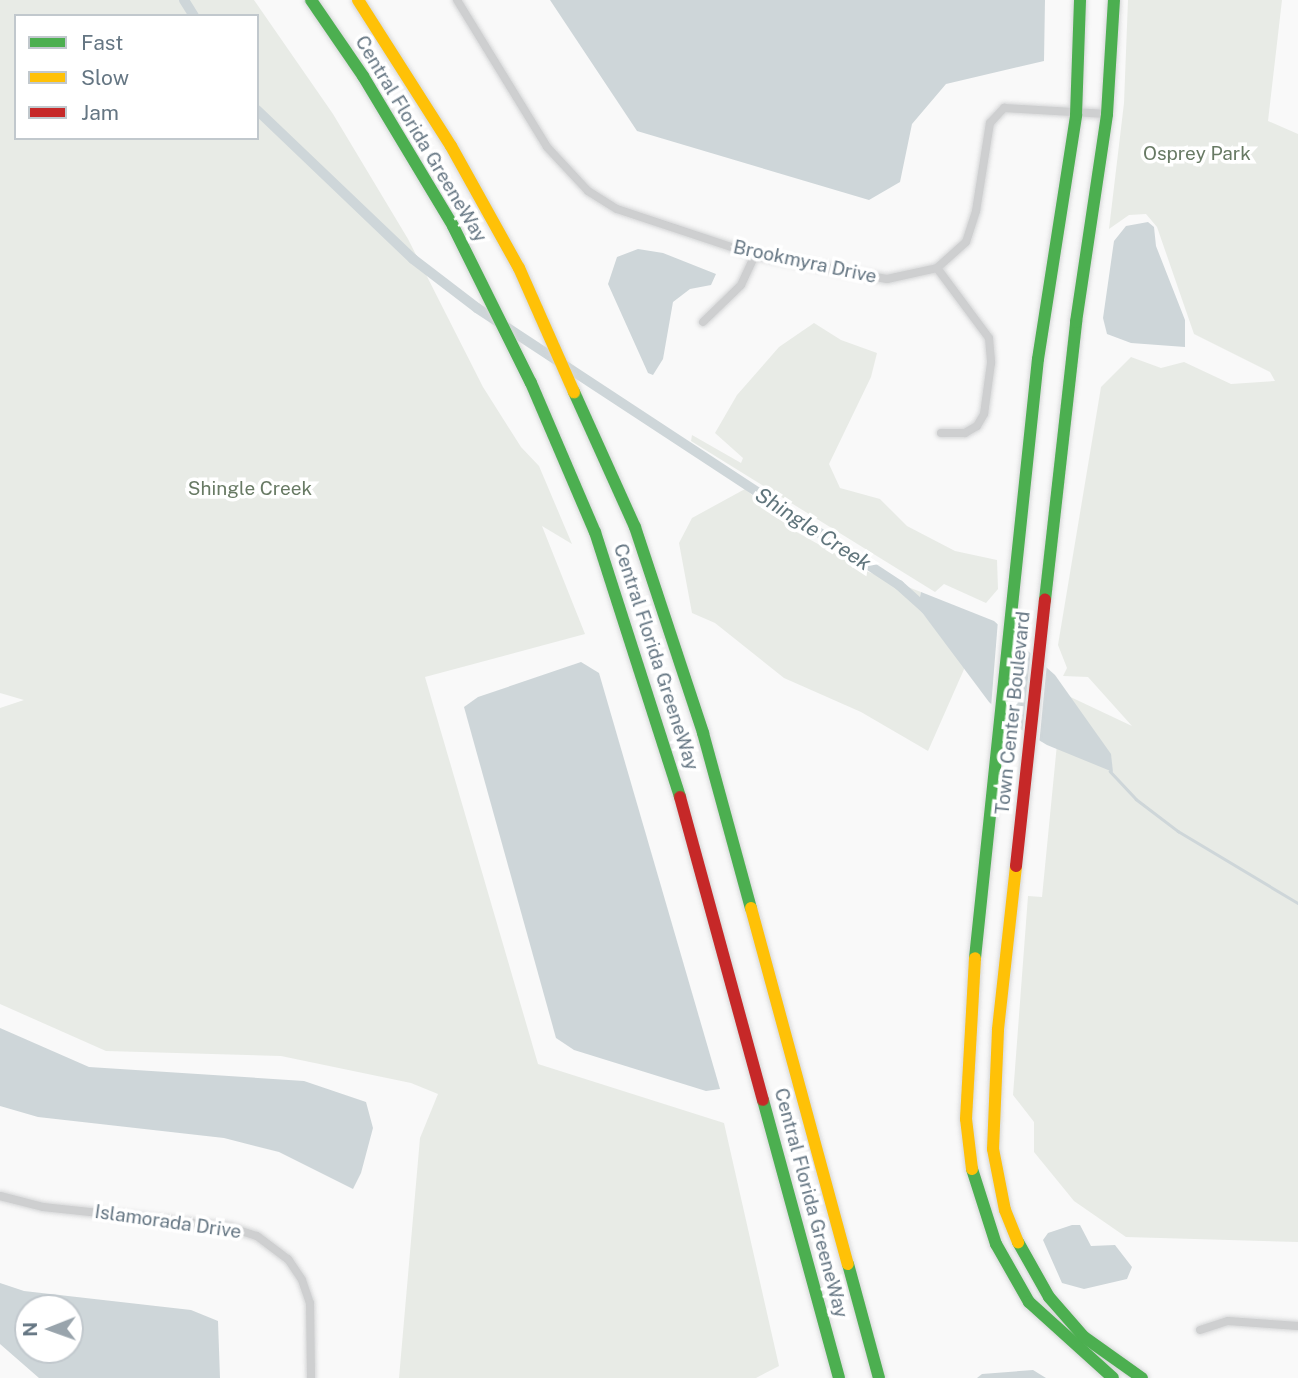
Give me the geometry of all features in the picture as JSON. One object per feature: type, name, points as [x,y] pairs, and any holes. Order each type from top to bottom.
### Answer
[{"type":"main road","name":"Central Florida GreeneWay","points":[[311,0],[391,120],[485,287],[569,468],[635,643],[839,1378]]},
{"type":"main road","name":"Central Florida GreeneWay","points":[[358,0],[451,146],[551,333],[616,480],[688,680],[879,1378]]},
{"type":"main road","name":"Town Center Boulevard","points":[[1080,0],[1076,115],[1038,359],[997,734],[970,1042],[966,1119],[974,1184],[996,1244],[1029,1302],[1113,1378]]},
{"type":"main road","name":"Town Center Boulevard","points":[[1114,0],[1107,114],[1076,322],[998,1030],[993,1149],[1005,1210],[1021,1249],[1049,1297],[1084,1337],[1142,1378]]},
{"type":"street","name":"Brookmyra Drive","points":[[457,0],[547,148],[588,191],[617,209],[755,254],[887,279],[937,268],[966,242],[976,211],[990,123],[1004,108],[1076,115],[1107,114]]},
{"type":"street","points":[[703,322],[741,285],[755,254]]},
{"type":"street","points":[[937,268],[989,338],[991,363],[984,414],[977,426],[965,433],[941,433]]},
{"type":"street","name":"Islamorada Drive","points":[[0,1196],[43,1207],[229,1227],[257,1236],[288,1259],[302,1280],[310,1303],[311,1378]]},
{"type":"street","points":[[1200,1330],[1228,1321],[1298,1326]]},
{"type":"green space","name":"Shingle Creek","points":[[0,0],[254,0],[333,114],[408,239],[483,387],[521,447],[539,466],[572,544],[542,526],[585,634],[425,677],[538,1064],[724,1123],[779,1366],[756,1378],[399,1378],[420,1138],[438,1094],[411,1083],[281,1056],[106,1051],[0,1004],[0,708],[24,700],[0,693]]},
{"type":"green space","name":"Osprey Park","points":[[1128,0],[1282,0],[1268,121],[1298,134],[1298,1242],[1126,1237],[1074,1201],[1034,1152],[1034,1122],[1013,1095],[1028,896],[1042,897],[1062,693],[1132,726],[1088,677],[1063,676],[1067,668],[1058,645],[1101,387],[1131,357],[1161,368],[1184,362],[1231,384],[1275,381],[1270,372],[1194,334],[1157,227],[1146,214],[1129,215],[1109,229],[1124,103]]},
{"type":"green space","points":[[814,323],[841,340],[877,353],[871,377],[829,464],[840,488],[880,499],[907,526],[955,551],[997,560],[998,589],[986,603],[944,584],[935,592],[691,441],[692,435],[741,463],[743,458],[715,433],[737,395],[779,347]]},
{"type":"green space","points":[[745,489],[793,530],[866,571],[921,592],[918,607],[965,667],[928,751],[861,712],[784,678],[715,623],[692,613],[679,543],[692,518]]},
{"type":"shaded area","points":[[550,0],[1045,0],[1044,61],[946,84],[912,124],[900,182],[869,200],[637,131]]},
{"type":"shaded area","points":[[1148,222],[1154,227],[1156,246],[1185,320],[1185,347],[1131,343],[1107,334],[1103,318],[1114,241],[1126,226]]},
{"type":"shaded area","points":[[638,249],[663,253],[716,274],[711,285],[690,289],[673,302],[663,359],[653,375],[648,373],[608,284],[617,257]]},
{"type":"shaded area","points":[[921,592],[994,621],[1055,675],[1111,754],[1113,772],[1047,745],[1015,726],[989,702],[918,607]]},
{"type":"shaded area","points":[[581,662],[599,673],[720,1089],[706,1091],[574,1050],[556,1038],[464,707],[478,697]]},
{"type":"shaded area","points":[[0,1028],[89,1067],[304,1081],[366,1102],[373,1128],[361,1173],[353,1189],[279,1152],[224,1138],[38,1117],[0,1106]]},
{"type":"shaded area","points":[[1080,1225],[1091,1246],[1115,1245],[1132,1267],[1127,1279],[1084,1289],[1062,1283],[1043,1240],[1048,1233]]},
{"type":"shaded area","points":[[0,1283],[24,1291],[50,1294],[14,1294],[14,1356],[0,1344]]},
{"type":"shaded area","points":[[84,1298],[191,1310],[218,1321],[220,1378],[39,1378],[23,1364],[84,1364]]},
{"type":"shaded area","points":[[1033,1370],[1046,1378],[977,1378],[982,1374]]},
{"type":"pier","points":[[998,620],[1015,635],[1006,723],[991,708]]},
{"type":"pier","points":[[1031,649],[1047,663],[1039,745],[1022,735]]},
{"type":"waterway","name":"Shingle Creek","points":[[184,0],[193,14]]},
{"type":"waterway","name":"Shingle Creek","points":[[259,112],[413,259],[477,308],[899,585],[926,609]]},
{"type":"waterway","name":"Shingle Creek","points":[[1110,771],[1136,799],[1178,831],[1298,903]]},
{"type":"traffic: fast","points":[[311,0],[363,76],[453,226],[531,383],[595,532],[680,797]]},
{"type":"traffic: fast","points":[[975,958],[1038,359],[1076,115],[1080,0]]},
{"type":"traffic: fast","points":[[1045,600],[1076,322],[1107,114],[1114,0]]},
{"type":"traffic: fast","points":[[574,392],[635,527],[703,733],[751,908]]},
{"type":"traffic: fast","points":[[763,1100],[839,1378]]},
{"type":"traffic: fast","points":[[972,1169],[996,1244],[1029,1302],[1113,1378]]},
{"type":"traffic: fast","points":[[1018,1242],[1049,1297],[1084,1337],[1142,1378]]},
{"type":"traffic: fast","points":[[848,1264],[879,1378]]},
{"type":"traffic: slow","points":[[358,0],[451,146],[519,268],[574,392]]},
{"type":"traffic: slow","points":[[1016,866],[998,1030],[993,1149],[1005,1210],[1018,1242]]},
{"type":"traffic: slow","points":[[751,908],[848,1264]]},
{"type":"traffic: slow","points":[[972,1169],[966,1119],[975,958]]},
{"type":"traffic: jam","points":[[1016,866],[1045,600]]},
{"type":"traffic: jam","points":[[680,797],[763,1100]]}]
